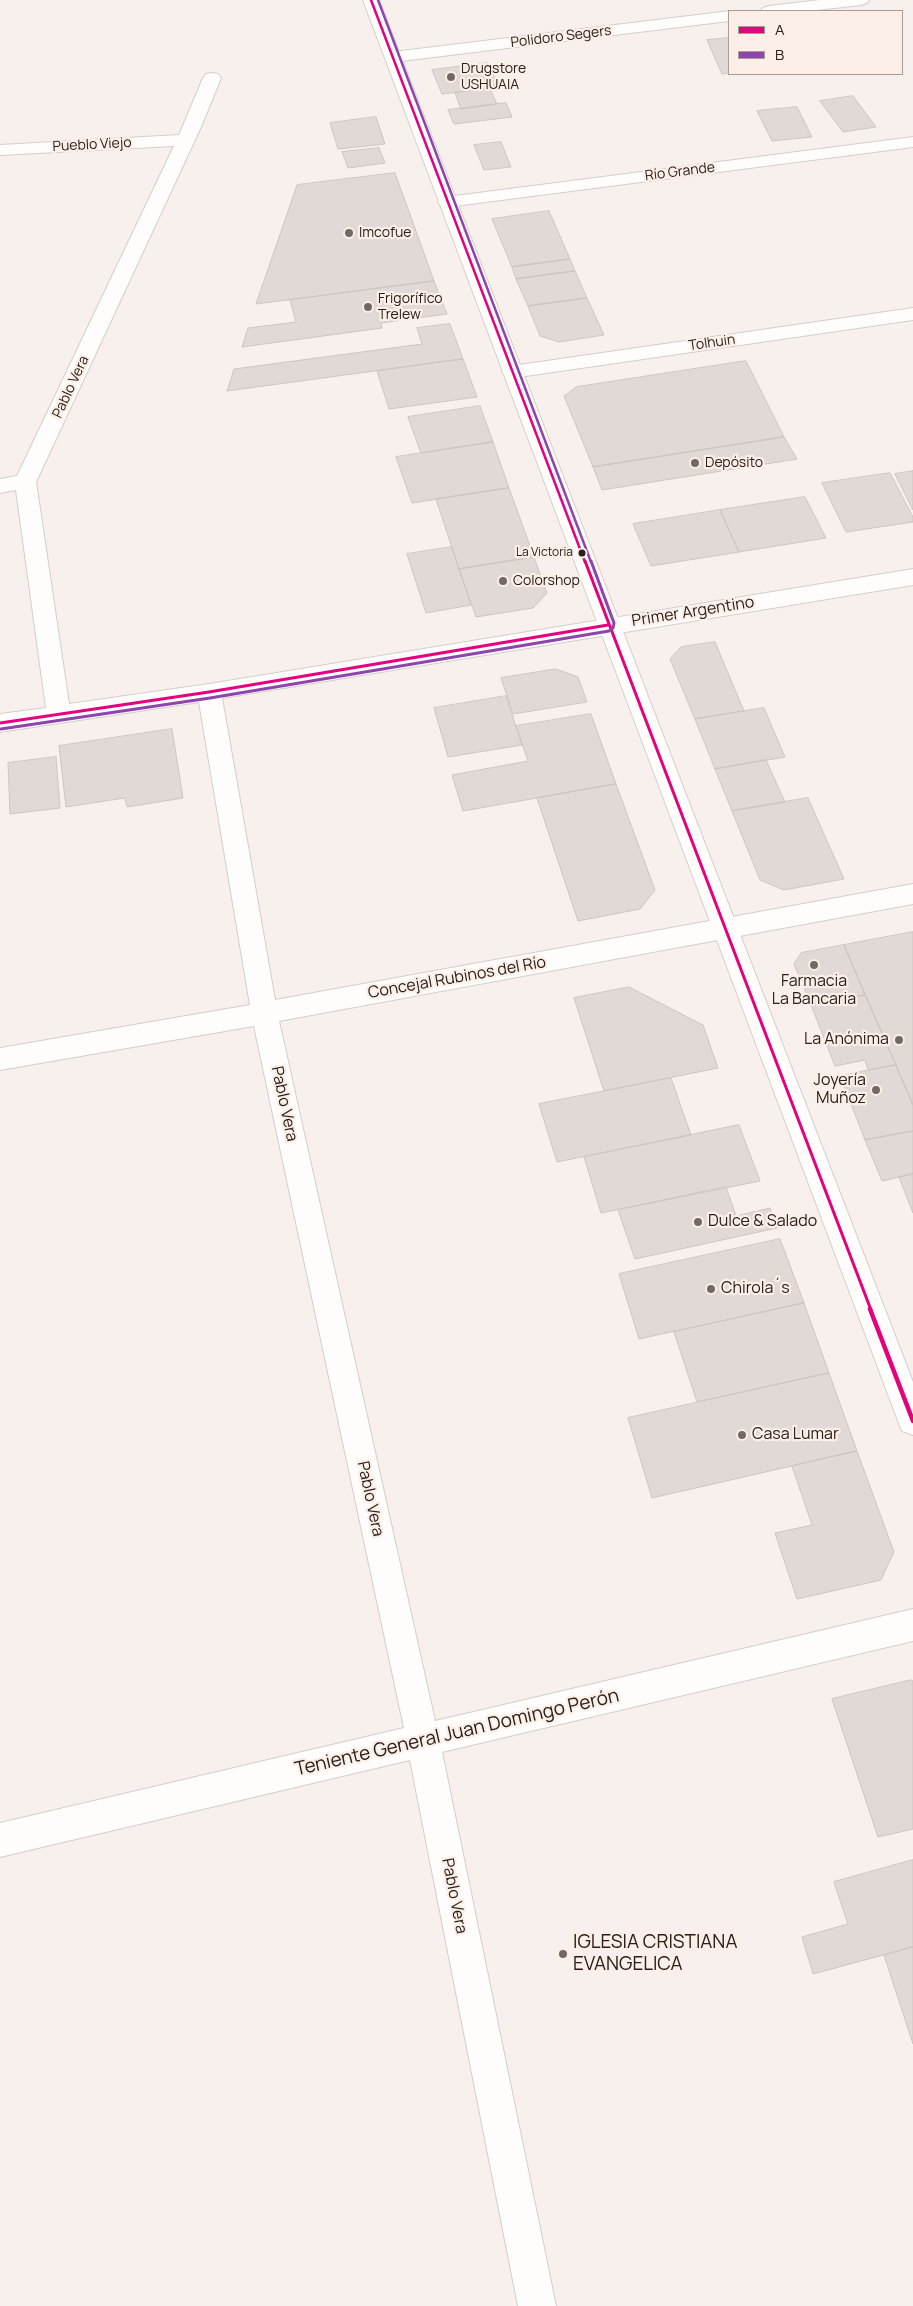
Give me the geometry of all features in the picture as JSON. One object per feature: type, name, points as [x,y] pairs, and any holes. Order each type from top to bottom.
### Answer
[{"type":"street","points":[[371,0],[913,1421]]},
{"type":"street","points":[[777,10],[862,0]]},
{"type":"street","name":"Polidoro Segers","points":[[393,57],[728,16]]},
{"type":"street","name":"Pablo Vera","points":[[25,482],[192,126],[212,78]]},
{"type":"street","name":"Pueblo Viejo","points":[[0,150],[185,140]]},
{"type":"street","name":"Río Grande","points":[[447,202],[913,142]]},
{"type":"street","name":"Tolhuin","points":[[512,372],[913,314]]},
{"type":"street","points":[[0,486],[25,482],[59,714]]},
{"type":"street","name":"Primer Argentino","points":[[0,724],[210,692],[608,625],[913,577]]},
{"type":"street","name":"Pablo Vera","points":[[210,692],[264,1013],[423,1741],[537,2306]]},
{"type":"street","name":"Concejal Rubinos del Río","points":[[0,1059],[264,1013],[913,894]]},
{"type":"street","name":"Teniente General Juan Domingo Perón","points":[[0,1840],[913,1625]]},
{"type":"building","points":[[728,38],[728,73],[722,74],[707,40]]},
{"type":"building","points":[[488,63],[499,87],[442,94],[432,70]]},
{"type":"building","points":[[490,89],[497,104],[461,109],[455,93]]},
{"type":"building","points":[[853,96],[876,127],[843,132],[820,101]]},
{"type":"building","points":[[506,103],[512,117],[454,124],[448,110]]},
{"type":"building","points":[[797,107],[812,137],[772,141],[757,111]]},
{"type":"building","points":[[376,117],[385,144],[338,149],[330,123]]},
{"type":"building","points":[[501,142],[511,167],[484,170],[474,145]]},
{"type":"building","points":[[379,148],[385,163],[348,168],[342,152]]},
{"type":"building","name":"Imcofue","points":[[395,173],[434,281],[256,304],[297,185]]},
{"type":"building","points":[[549,211],[570,259],[512,267],[492,219]]},
{"type":"building","points":[[570,259],[575,271],[516,279],[512,267]]},
{"type":"building","points":[[575,271],[587,298],[528,306],[516,279]]},
{"type":"building","name":"Frigorífico Trelew","points":[[434,281],[447,314],[381,323],[382,328],[242,347],[248,328],[296,322],[290,300]]},
{"type":"building","points":[[587,298],[604,335],[559,342],[540,336],[528,306]]},
{"type":"building","points":[[450,324],[463,359],[227,391],[234,369],[422,344],[417,328]]},
{"type":"building","points":[[463,359],[477,397],[389,409],[377,371]]},
{"type":"building","points":[[746,361],[784,437],[593,467],[564,396],[576,387]]},
{"type":"building","points":[[480,406],[493,442],[421,453],[408,417]]},
{"type":"building","name":"Depósito","points":[[784,437],[797,459],[602,490],[593,467]]},
{"type":"building","points":[[493,442],[509,488],[412,503],[396,457]]},
{"type":"building","points":[[913,471],[913,510],[895,474]]},
{"type":"building","points":[[890,473],[913,517],[913,522],[846,532],[822,483]]},
{"type":"building","points":[[509,488],[534,557],[459,569],[436,499]]},
{"type":"building","points":[[805,497],[826,538],[739,552],[720,510]]},
{"type":"building","points":[[720,510],[739,552],[651,566],[633,524]]},
{"type":"building","points":[[452,547],[471,605],[426,613],[407,554]]},
{"type":"building","name":"Colorshop","points":[[534,557],[547,593],[533,608],[476,617],[459,569]]},
{"type":"building","points":[[715,642],[744,711],[695,719],[670,659],[681,647]]},
{"type":"building","points":[[556,669],[578,677],[587,702],[513,714],[501,678]]},
{"type":"building","points":[[506,696],[522,745],[448,757],[434,708]]},
{"type":"building","points":[[764,708],[785,757],[715,769],[695,719]]},
{"type":"building","points":[[591,714],[616,784],[463,811],[452,775],[528,761],[516,726]]},
{"type":"building","points":[[172,729],[183,798],[127,807],[125,798],[66,807],[59,746]]},
{"type":"building","points":[[56,757],[60,808],[10,814],[8,763]]},
{"type":"building","points":[[766,760],[785,802],[732,811],[715,769]]},
{"type":"building","points":[[616,784],[655,890],[640,909],[578,921],[537,798]]},
{"type":"building","points":[[808,798],[844,879],[784,890],[760,880],[732,811]]},
{"type":"building","name":"La Anónima","points":[[913,932],[913,1105],[844,945]]},
{"type":"building","points":[[844,945],[865,995],[811,1005],[794,964],[801,953]]},
{"type":"building","points":[[629,987],[703,1025],[718,1068],[604,1091],[574,998]]},
{"type":"building","points":[[865,995],[896,1065],[868,1070],[865,1060],[835,1066],[811,1005]]},
{"type":"building","name":"Joyería Muñoz","points":[[896,1065],[913,1105],[913,1131],[865,1140],[840,1076]]},
{"type":"building","points":[[671,1078],[691,1135],[557,1162],[539,1104]]},
{"type":"building","points":[[739,1125],[760,1181],[601,1213],[584,1157]]},
{"type":"building","points":[[913,1131],[913,1174],[882,1181],[865,1140]]},
{"type":"building","points":[[913,1174],[913,1213],[899,1177]]},
{"type":"building","name":"Dulce & Salado","points":[[726,1187],[736,1216],[770,1208],[777,1228],[635,1259],[618,1210]]},
{"type":"building","name":"Chirola´s","points":[[780,1239],[804,1303],[639,1339],[619,1274]]},
{"type":"building","points":[[804,1303],[829,1373],[697,1402],[674,1332]]},
{"type":"building","name":"Casa Lumar","points":[[829,1373],[857,1451],[652,1498],[628,1418]]},
{"type":"building","points":[[857,1451],[894,1552],[881,1580],[797,1599],[775,1533],[812,1525],[792,1466]]},
{"type":"building","points":[[913,1681],[913,1829],[878,1837],[832,1699]]},
{"type":"building","points":[[913,1860],[913,1947],[813,1974],[802,1937],[848,1924],[834,1882]]},
{"type":"building","points":[[913,1947],[913,2044],[884,1955]]},
{"type":"transit line","name":"A","points":[[371,0],[913,1421]]},
{"type":"transit line","name":"B","points":[[1,729],[210,698],[609,631],[613,628],[614,623],[378,0]]},
{"type":"transit line","name":"A","points":[[0,723],[209,692],[608,625]]},
{"type":"place","name":"Drugstore USHUAIA","points":[[451,77]]},
{"type":"place","name":"Imcofue","points":[[349,233]]},
{"type":"place","name":"Frigorífico Trelew","points":[[368,307]]},
{"type":"place","name":"Depósito","points":[[695,463]]},
{"type":"place","name":"La Victoria","points":[[582,553]]},
{"type":"place","name":"Colorshop","points":[[503,581]]},
{"type":"place","name":"Farmacia La Bancaria","points":[[814,965]]},
{"type":"place","name":"La Anónima","points":[[899,1040]]},
{"type":"place","name":"Joyería Muñoz","points":[[876,1090]]},
{"type":"place","name":"Dulce & Salado","points":[[698,1222]]},
{"type":"place","name":"Chirola´s","points":[[711,1289]]},
{"type":"place","name":"Casa Lumar","points":[[742,1435]]},
{"type":"place","name":"IGLESIA CRISTIANA EVANGELICA","points":[[563,1954]]}]
